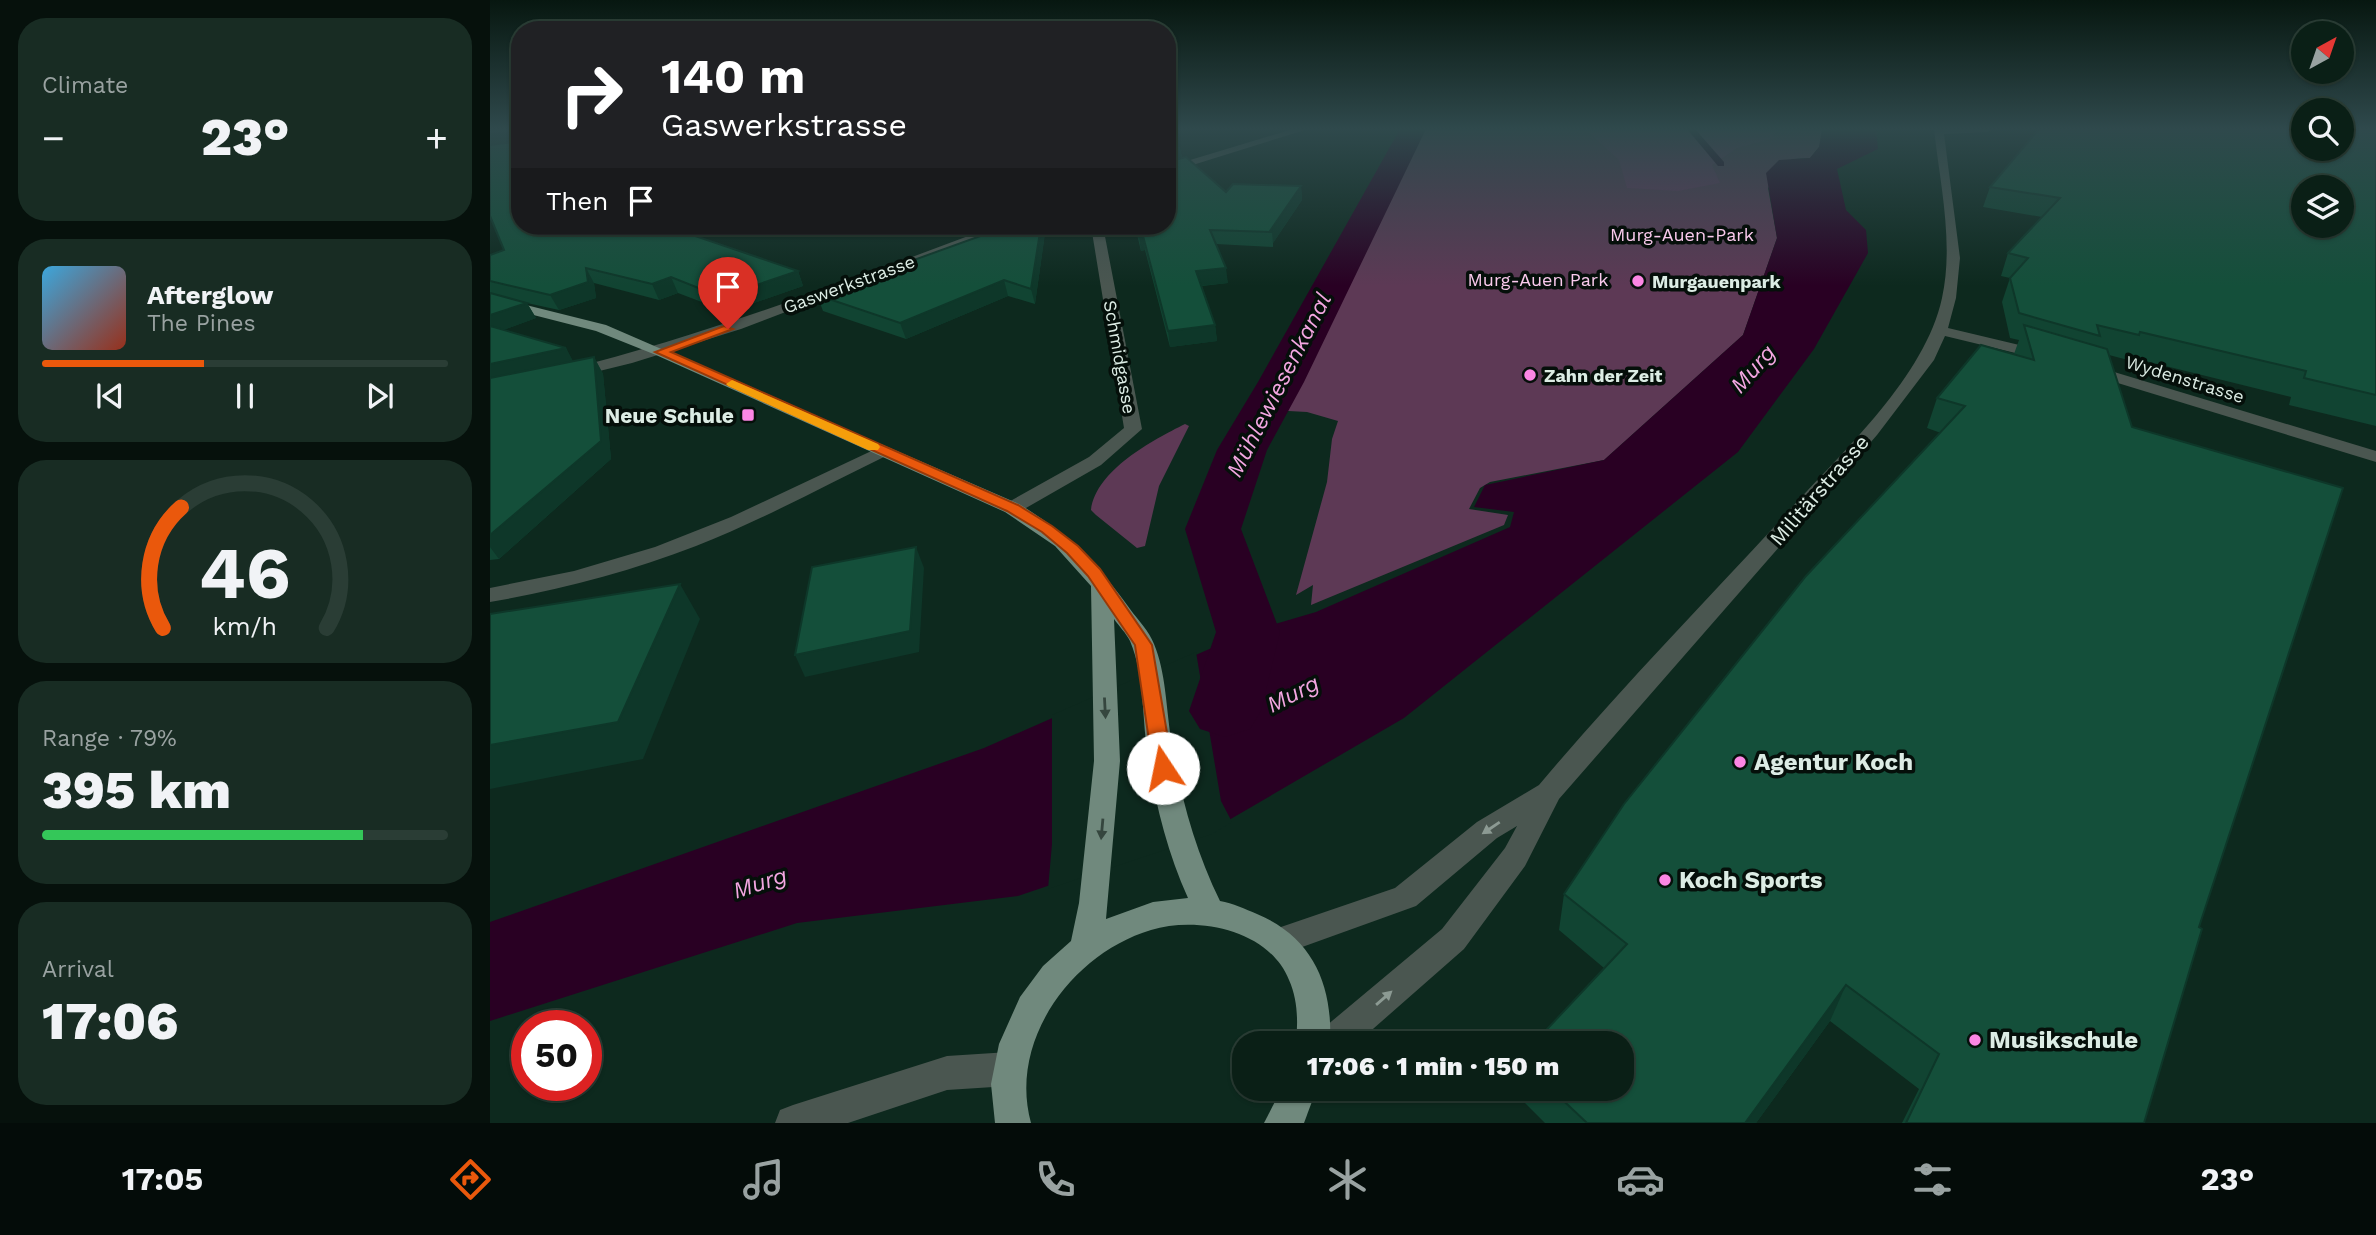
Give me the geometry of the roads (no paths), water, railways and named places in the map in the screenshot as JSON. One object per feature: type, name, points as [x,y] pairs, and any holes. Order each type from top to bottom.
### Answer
[{"type":"main road","points":[[490,300],[601,328],[661,352],[1012,508],[1073,549],[1102,584],[1143,645],[1158,746],[1173,812],[1203,899],[1280,941],[1297,963],[1311,991],[1314,1031]]},
{"type":"main road","points":[[1013,1123],[1009,1069],[1021,1026],[1043,989],[1088,934],[1107,761],[1102,584]]},
{"type":"main road","points":[[1088,934],[1117,928],[1203,899]]},
{"type":"main road","points":[[1282,1123],[1293,1101]]},
{"type":"street","name":"Militärstrasse","points":[[1346,1031],[1452,939],[1515,857],[1549,792],[1871,431],[1926,360],[1940,330],[1949,298],[1954,258],[1946,181]]},
{"type":"street","name":"Gaswerkstrasse","points":[[553,377],[695,342],[981,235]]},
{"type":"street","name":"Schmidgasse","points":[[1012,508],[1095,461],[1133,429],[1099,235]]},
{"type":"street","name":"Wydenstrasse","points":[[1940,330],[2013,345],[2376,457]]},
{"type":"street","points":[[490,596],[525,590],[601,570],[667,549],[718,530],[882,451]]},
{"type":"street","name":"Militärstrasse","points":[[1280,941],[1405,897],[1487,830],[1549,792]]},
{"type":"street","points":[[793,1123],[947,1073],[1009,1069]]},
{"type":"water","name":"Murg","points":[[1767,181],[1840,181],[1846,210],[1866,230],[1868,253],[1814,349],[1738,452],[1404,718],[1210,831],[1018,896],[797,923],[524,1010],[511,1010],[511,1014],[490,1021],[490,922],[984,748],[1248,632],[1316,612],[1510,527],[1514,512],[1474,507],[1485,485],[1604,460],[1743,335],[1777,238]]},
{"type":"waterway","name":"Mühlewiesenkanal","points":[[1225,711],[1248,632],[1213,529],[1242,450],[1281,382],[1386,181]]},
{"type":"place","name":"Murgauenpark","points":[[1638,281]]},
{"type":"place","name":"Zahn der Zeit","points":[[1530,375]]},
{"type":"place","name":"Neue Schule","points":[[748,415]]},
{"type":"place","name":"Agentur Koch","points":[[1740,762]]},
{"type":"place","name":"Koch Sports","points":[[1665,880]]},
{"type":"place","name":"Musikschule","points":[[1975,1040]]},
{"type":"park label","name":"Murg-Auen-Park","points":[[1682,234]]},
{"type":"park label","name":"Murg-Auen Park","points":[[1538,279]]}]
